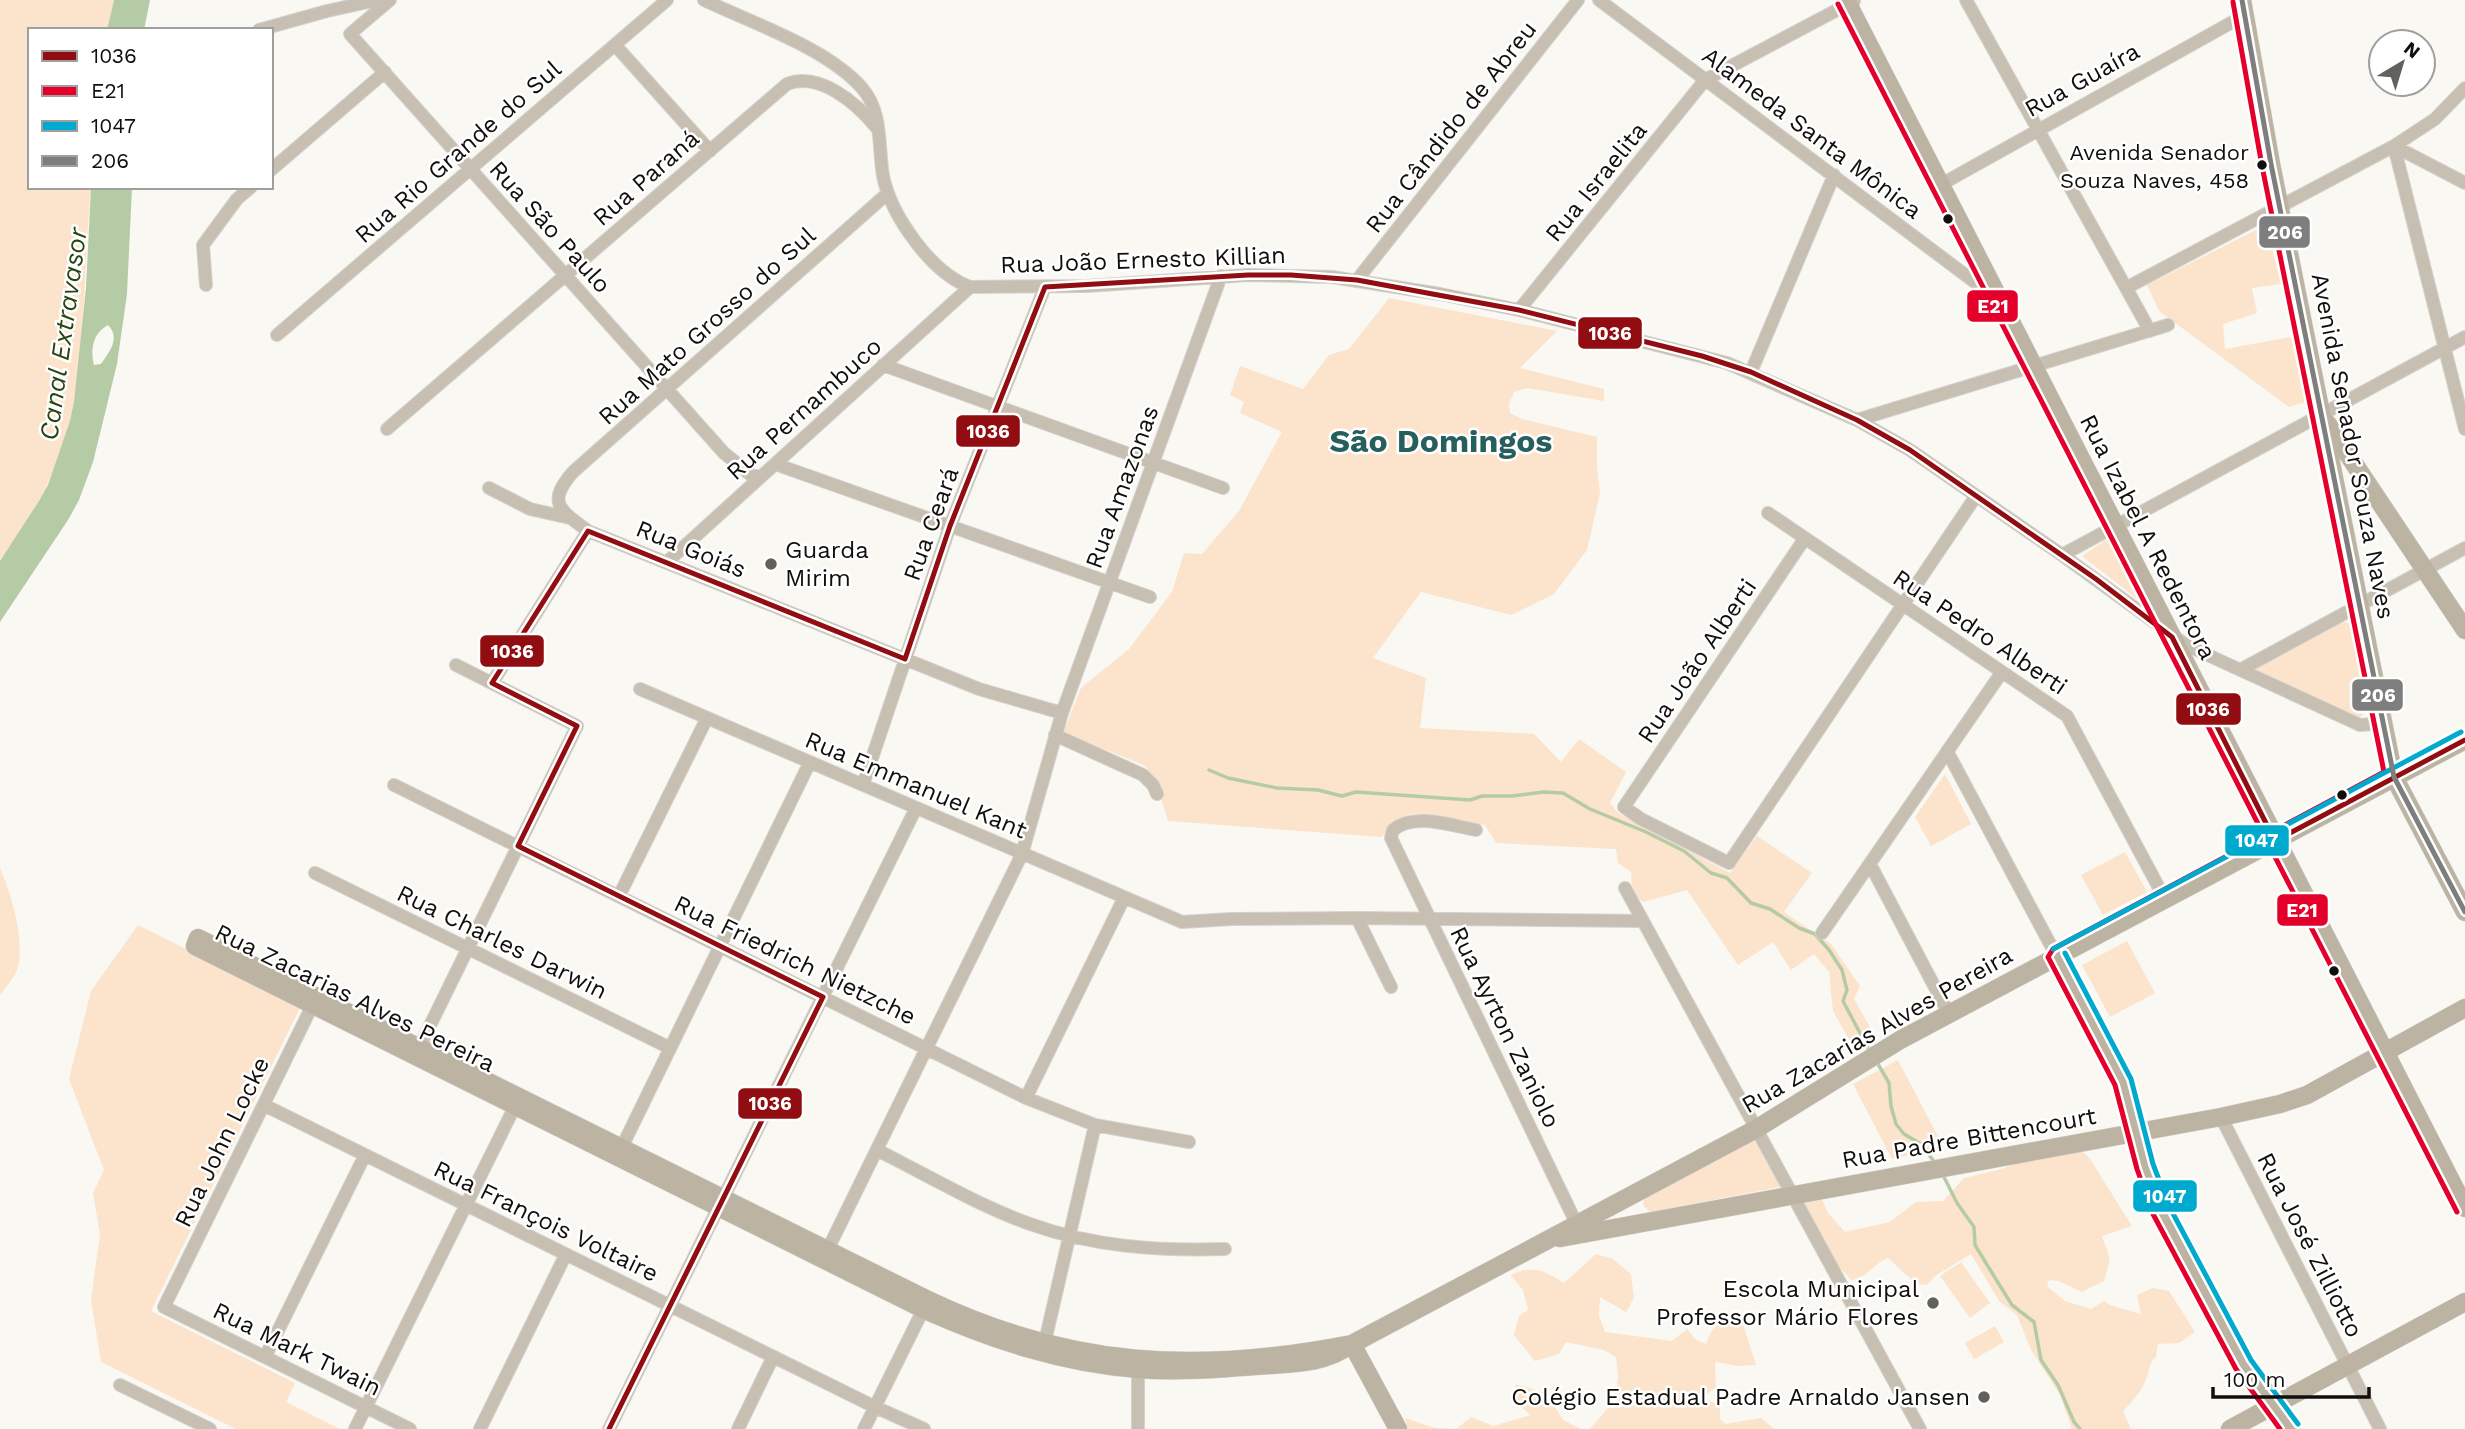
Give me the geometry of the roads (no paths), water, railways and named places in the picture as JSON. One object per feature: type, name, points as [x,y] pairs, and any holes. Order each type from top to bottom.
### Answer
[{"type":"main road","name":"Rua Izabel A Redentora","points":[[1850,1],[1940,185],[2465,1208]]},
{"type":"main road","name":"Avenida Senador Souza Naves","points":[[2243,7],[2279,206],[2394,777],[2465,912]]},
{"type":"main road","points":[[2321,415],[2465,630]]},
{"type":"main road","name":"Rua Zacarias Alves Pereira","points":[[1579,1229],[1621,1199],[1756,1129],[1884,1049],[2465,740]]},
{"type":"main road","name":"Rua Zacarias Alves Pereira","points":[[315,1001],[195,946],[198,938],[315,1001],[925,1304],[1044,1349],[1092,1355],[1138,1365],[1312,1352],[1352,1344],[1542,1241]]},
{"type":"main road","points":[[2057,957],[2116,1068],[2161,1210],[2238,1355],[2291,1429]]},
{"type":"main road","name":"Rua Padre Bittencourt","points":[[1542,1241],[1579,1229],[1630,1225],[2137,1133],[2295,1100],[2465,1008]]},
{"type":"main road","points":[[1648,1185],[1639,1197],[1639,1206],[1646,1215],[1657,1220]]},
{"type":"main road","points":[[1621,1199],[1634,1209],[1635,1214],[1630,1225]]},
{"type":"main road","points":[[2230,1429],[2465,1302]]},
{"type":"main road","points":[[1352,1344],[1398,1429]]},
{"type":"street","points":[[266,28],[377,0]]},
{"type":"street","name":"Rua São Paulo","points":[[390,0],[350,34],[733,462],[751,475],[761,477]]},
{"type":"street","name":"Rua Rio Grande do Sul","points":[[277,335],[667,0]]},
{"type":"street","name":"Rua João Ernesto Killian","points":[[704,0],[829,61],[863,89],[875,112],[883,177],[888,193],[906,227],[948,276],[970,286],[1045,287],[1222,276],[1292,275],[1357,280],[1519,310],[1702,356],[1751,372],[1857,420],[1910,450],[2062,555],[2172,636],[2360,725],[2383,723]]},
{"type":"street","name":"Rua Cândido de Abreu","points":[[1357,280],[1578,0]]},
{"type":"street","name":"Alameda Santa Mônica","points":[[1599,0],[2000,300]]},
{"type":"street","points":[[1966,0],[2150,331]]},
{"type":"street","points":[[1706,80],[1850,1]]},
{"type":"street","name":"Rua Guaíra","points":[[1940,185],[2243,7]]},
{"type":"street","points":[[615,44],[710,150]]},
{"type":"street","points":[[273,168],[384,72]]},
{"type":"street","name":"Rua Israelita","points":[[1519,310],[1706,80]]},
{"type":"street","name":"Rua Paraná","points":[[387,429],[787,84],[794,81],[814,83],[842,96],[867,116],[878,130]]},
{"type":"street","points":[[2126,288],[2394,146],[2435,119],[2465,88]]},
{"type":"street","points":[[2394,146],[2465,183]]},
{"type":"street","points":[[2394,146],[2465,429]]},
{"type":"street","points":[[1751,372],[1834,176]]},
{"type":"street","points":[[206,285],[203,251],[206,240],[237,199],[249,189]]},
{"type":"street","name":"Rua Mato Grosso do Sul","points":[[558,493],[573,472],[888,193]]},
{"type":"street","name":"Rua Amazonas","points":[[825,1255],[1022,854],[1062,713],[1222,276]]},
{"type":"street","name":"Rua Pernambuco","points":[[667,562],[970,286]]},
{"type":"street","name":"Rua Ceará","points":[[863,785],[950,526],[1045,287]]},
{"type":"street","points":[[1857,420],[2168,325]]},
{"type":"street","points":[[2062,555],[2465,337]]},
{"type":"street","points":[[883,365],[1223,488]]},
{"type":"street","points":[[775,464],[1150,597]]},
{"type":"street","points":[[489,488],[530,509],[570,518]]},
{"type":"street","name":"Rua Goiás","points":[[558,493],[558,502],[570,518],[588,531],[979,689],[1062,713]]},
{"type":"street","points":[[1903,605],[1976,496]]},
{"type":"street","name":"Rua Pedro Alberti","points":[[1768,513],[2067,716],[2165,899]]},
{"type":"street","points":[[492,684],[588,531]]},
{"type":"street","name":"Rua João Alberti","points":[[1805,538],[1624,807],[1641,819],[1729,863],[1903,605]]},
{"type":"street","points":[[2239,670],[2465,548]]},
{"type":"street","points":[[417,1052],[577,726],[456,665]]},
{"type":"street","points":[[1822,933],[2002,671]]},
{"type":"street","name":"Rua Emmanuel Kant","points":[[640,689],[1175,920],[1190,923],[1231,919],[1357,918]]},
{"type":"street","points":[[619,896],[707,718]]},
{"type":"street","points":[[1055,736],[1143,775],[1153,785],[1157,794]]},
{"type":"street","points":[[1947,751],[2057,957]]},
{"type":"street","points":[[619,1152],[810,762]]},
{"type":"street","name":"Rua Friedrich Nietzche","points":[[394,785],[1026,1098],[1095,1125],[1189,1142]]},
{"type":"street","points":[[609,1429],[916,808]]},
{"type":"street","name":"Rua Ayrton Zaniolo","points":[[1476,830],[1435,822],[1408,822],[1393,830],[1391,838],[1579,1229]]},
{"type":"street","points":[[1870,864],[1949,1014]]},
{"type":"street","name":"Rua Charles Darwin","points":[[315,873],[670,1048]]},
{"type":"street","points":[[1625,888],[1920,1429]]},
{"type":"street","points":[[1026,1098],[1124,898]]},
{"type":"street","points":[[1391,987],[1357,918],[1643,921]]},
{"type":"street","name":"Rua John Locke","points":[[164,1307],[315,1001]]},
{"type":"street","points":[[355,1429],[518,1102]]},
{"type":"street","name":"Rua François Voltaire","points":[[264,1105],[924,1429]]},
{"type":"street","name":"Rua José Zilliotto","points":[[2221,1117],[2380,1429]]},
{"type":"street","points":[[1044,1349],[1095,1125]]},
{"type":"street","points":[[877,1150],[1008,1215],[1069,1236],[1137,1248],[1225,1249]]},
{"type":"street","points":[[265,1357],[365,1155]]},
{"type":"street","points":[[480,1429],[566,1254]]},
{"type":"street","points":[[864,1429],[925,1304]]},
{"type":"street","name":"Rua Mark Twain","points":[[164,1307],[410,1429]]},
{"type":"street","points":[[738,1429],[773,1357]]},
{"type":"street","points":[[1138,1365],[1138,1429]]},
{"type":"street","points":[[120,1385],[210,1429]]},
{"type":"waterway","points":[[1209,770],[1228,778],[1277,788],[1318,790],[1342,796],[1356,792],[1470,800],[1482,796],[1563,793],[1590,809],[1684,851],[1711,873],[1727,878],[1751,903],[1770,909],[1799,928],[1815,934],[1842,970],[1847,990],[1843,1001],[1868,1048]]},
{"type":"waterway","points":[[1878,1064],[1889,1083],[1896,1124],[1904,1134],[1921,1144],[1935,1163]]},
{"type":"waterway","points":[[1943,1175],[1957,1203],[1974,1227],[1975,1245],[1997,1281],[2012,1305],[2034,1322],[2041,1360],[2058,1385],[2074,1422],[2080,1429]]},
{"type":"place","name":"Avenida Senador Souza Naves, 458","points":[[2262,165]]},
{"type":"place","name":"Guarda Mirim","points":[[771,564]]},
{"type":"place","name":"Escola Municipal Professor Mário Flores","points":[[1933,1303]]},
{"type":"place","name":"Colégio Estadual Padre Arnaldo Jansen","points":[[1984,1397]]},
{"type":"district","name":"São Domingos","points":[[1441,441]]},
{"type":"water label","name":"Canal Extravasor","points":[[63,334]]}]
